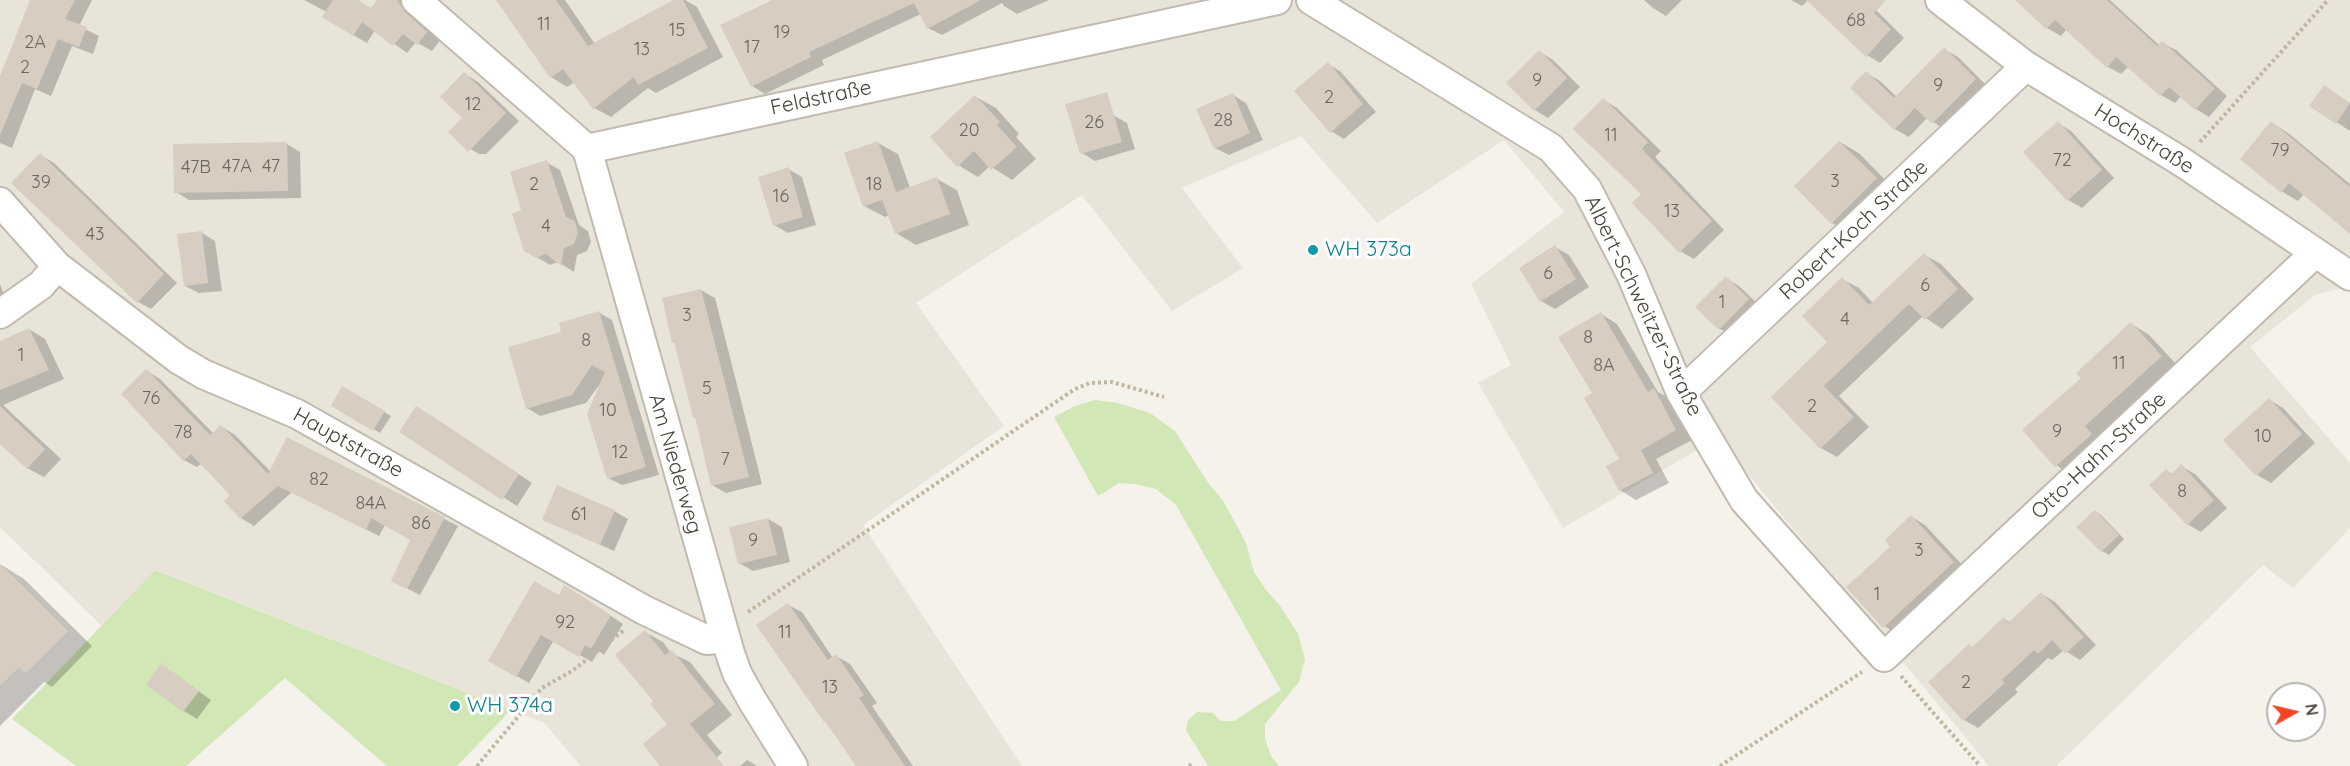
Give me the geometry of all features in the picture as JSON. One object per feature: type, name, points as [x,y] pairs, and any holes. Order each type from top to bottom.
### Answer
[{"type":"street","points":[[416,0],[587,149]]},
{"type":"street","name":"Feldstraße","points":[[587,149],[1277,0]]},
{"type":"street","name":"Albert-Schweitzer-Straße","points":[[1311,0],[1551,148],[1587,189],[1631,274],[1681,393],[1744,500],[1884,657]]},
{"type":"street","name":"Hochstraße","points":[[1940,0],[2026,66],[2182,162],[2314,254],[2350,276]]},
{"type":"street","name":"Robert-Koch Straße","points":[[1681,393],[2026,66]]},
{"type":"street","name":"Am Niederweg","points":[[587,149],[737,674],[793,766]]},
{"type":"street","name":"Hauptstraße","points":[[0,202],[57,266],[178,359],[203,374],[297,414],[644,610],[696,637],[707,640],[724,633]]},
{"type":"street","name":"Otto-Hahn-Straße","points":[[1884,657],[2314,254]]},
{"type":"street","points":[[0,314],[41,285],[57,266]]},
{"type":"path","points":[[2182,162],[2328,0]]},
{"type":"path","points":[[724,633],[1075,389],[1090,383],[1112,382],[1164,397]]},
{"type":"path","points":[[477,766],[542,688],[573,671],[617,637],[644,610]]},
{"type":"path","points":[[1720,766],[1884,657],[1980,766]]},
{"type":"path","points":[[1189,766],[1194,763]]},
{"type":"shaded area","points":[[0,0],[2350,0],[2350,286],[2315,295],[2250,347],[2350,463],[2350,528],[2293,588],[2263,565],[2056,766],[1989,766],[1718,438],[1563,528],[1478,383],[1511,365],[1471,284],[1564,212],[1504,140],[1377,223],[1301,136],[1182,188],[1243,268],[1172,311],[1082,195],[916,303],[1004,426],[863,525],[1022,766],[581,766],[544,723],[156,570],[102,626],[0,527]]},
{"type":"green space","points":[[1095,400],[1118,403],[1150,413],[1175,431],[1209,484],[1224,502],[1246,543],[1254,572],[1298,634],[1305,659],[1299,682],[1265,724],[1265,739],[1271,756],[1279,766],[1208,766],[1186,730],[1188,720],[1197,712],[1213,713],[1221,721],[1234,721],[1281,690],[1176,505],[1156,489],[1135,484],[1119,483],[1098,496],[1054,417],[1075,406]]},
{"type":"green space","points":[[155,570],[511,710],[457,766],[387,766],[285,678],[186,766],[76,766],[12,719]]},
{"type":"building","points":[[30,0],[75,0],[65,19],[87,27],[79,47],[58,39],[37,89],[22,83],[0,135],[0,76]]},
{"type":"building","points":[[333,0],[358,0],[371,8],[377,0],[397,0],[405,12],[427,32],[417,45],[403,34],[393,46],[362,22],[353,36],[322,17]]},
{"type":"building","points":[[496,0],[556,0],[588,46],[673,0],[683,0],[708,48],[638,85],[634,77],[593,109],[563,69],[550,78]]},
{"type":"building","points":[[772,0],[981,0],[927,29],[914,3],[809,52],[811,57],[751,87],[720,25]]},
{"type":"building","points":[[1806,0],[1886,0],[1874,13],[1891,29],[1866,57]]},
{"type":"building","points":[[2015,0],[2107,0],[2157,46],[2162,41],[2215,88],[2195,110],[2169,87],[2160,96],[2116,57],[2107,68],[2055,20],[2046,29]]},
{"type":"building","points":[[1944,47],[1976,79],[1932,124],[1915,108],[1894,130],[1850,88],[1866,71],[1894,98]]},
{"type":"building","points":[[1539,50],[1567,78],[1534,111],[1506,83]]},
{"type":"building","points":[[1328,62],[1363,104],[1330,133],[1294,91]]},
{"type":"building","points":[[464,72],[506,113],[468,152],[448,132],[462,118],[440,97]]},
{"type":"building","points":[[2324,85],[2350,103],[2336,124],[2309,106]]},
{"type":"building","points":[[1107,92],[1122,142],[1080,154],[1065,104]]},
{"type":"building","points":[[1233,93],[1250,133],[1214,149],[1196,109]]},
{"type":"building","points":[[975,95],[1000,122],[997,125],[1017,147],[991,170],[974,151],[957,167],[930,137]]},
{"type":"building","points":[[1603,98],[1648,142],[1642,149],[1712,221],[1679,253],[1632,203],[1641,194],[1573,129]]},
{"type":"building","points":[[2058,121],[2102,170],[2067,201],[2023,152]]},
{"type":"building","points":[[2271,121],[2350,187],[2350,234],[2289,183],[2281,193],[2240,159]]},
{"type":"building","points":[[878,141],[896,192],[937,177],[950,214],[895,234],[882,200],[863,207],[844,153]]},
{"type":"building","points":[[1839,141],[1877,178],[1831,224],[1794,186]]},
{"type":"building","points":[[287,142],[288,191],[174,193],[173,144]]},
{"type":"building","points":[[40,153],[164,274],[137,303],[11,183]]},
{"type":"building","points":[[547,160],[566,217],[575,221],[578,233],[574,244],[564,248],[561,266],[546,254],[536,258],[524,251],[512,214],[521,210],[510,172]]},
{"type":"building","points":[[789,167],[803,217],[773,226],[758,177]]},
{"type":"building","points":[[202,231],[208,283],[184,286],[177,234]]},
{"type":"building","points":[[1555,245],[1576,279],[1540,302],[1519,268]]},
{"type":"building","points":[[1924,253],[1958,289],[1925,320],[1909,304],[1824,386],[1854,417],[1820,449],[1771,397],[1827,342],[1802,316],[1842,277],[1869,305]]},
{"type":"building","points":[[1726,276],[1749,299],[1719,330],[1695,307]]},
{"type":"building","points":[[701,289],[749,477],[711,486],[695,417],[693,418],[674,342],[672,343],[662,298]]},
{"type":"building","points":[[599,311],[646,467],[607,479],[587,414],[605,372],[592,365],[572,395],[526,409],[508,347],[561,332],[559,323]]},
{"type":"building","points":[[1601,312],[1648,392],[1654,388],[1676,430],[1641,450],[1653,473],[1619,491],[1606,466],[1619,459],[1584,398],[1592,393],[1558,337]]},
{"type":"building","points":[[2131,322],[2162,356],[2085,426],[2092,434],[2055,467],[2022,430],[2081,378],[2076,373]]},
{"type":"building","points":[[29,328],[49,370],[0,390],[0,341]]},
{"type":"building","points":[[146,369],[210,435],[221,425],[268,474],[287,437],[445,517],[407,589],[391,581],[410,540],[371,518],[366,530],[278,486],[240,519],[224,501],[230,495],[191,454],[183,461],[121,394]]},
{"type":"building","points":[[342,386],[385,411],[373,431],[331,406]]},
{"type":"building","points":[[2269,398],[2302,434],[2256,476],[2223,440]]},
{"type":"building","points":[[0,406],[45,449],[27,469],[0,444]]},
{"type":"building","points":[[416,406],[519,474],[502,500],[399,432]]},
{"type":"building","points":[[2181,464],[2214,500],[2187,525],[2149,485],[2166,469],[2171,474]]},
{"type":"building","points":[[557,485],[615,510],[600,545],[542,520]]},
{"type":"building","points":[[2095,510],[2119,535],[2101,552],[2076,527]]},
{"type":"building","points":[[1911,515],[1954,562],[1883,628],[1846,587],[1890,547],[1885,540]]},
{"type":"building","points":[[768,518],[777,555],[738,564],[729,527]]},
{"type":"building","points":[[0,564],[68,631],[26,673],[19,667],[0,686]]},
{"type":"building","points":[[534,581],[559,595],[564,585],[611,615],[591,649],[585,645],[579,657],[541,635],[516,677],[488,661]]},
{"type":"building","points":[[2041,592],[2084,637],[2065,654],[2052,640],[2038,654],[2034,650],[2002,680],[2005,683],[1963,721],[1928,682],[1969,644],[1972,647],[2004,617],[2008,623]]},
{"type":"building","points":[[788,603],[828,660],[836,654],[864,695],[859,698],[905,766],[856,766],[824,722],[756,625]]},
{"type":"building","points":[[645,630],[665,655],[672,650],[715,704],[690,724],[724,766],[660,766],[643,744],[667,724],[650,704],[653,701],[615,655]]},
{"type":"building","points":[[161,663],[199,691],[183,712],[146,685]]},
{"type":"place","name":"WH 373a","points":[[1313,250]]},
{"type":"place","name":"WH 374a","points":[[455,706]]}]
